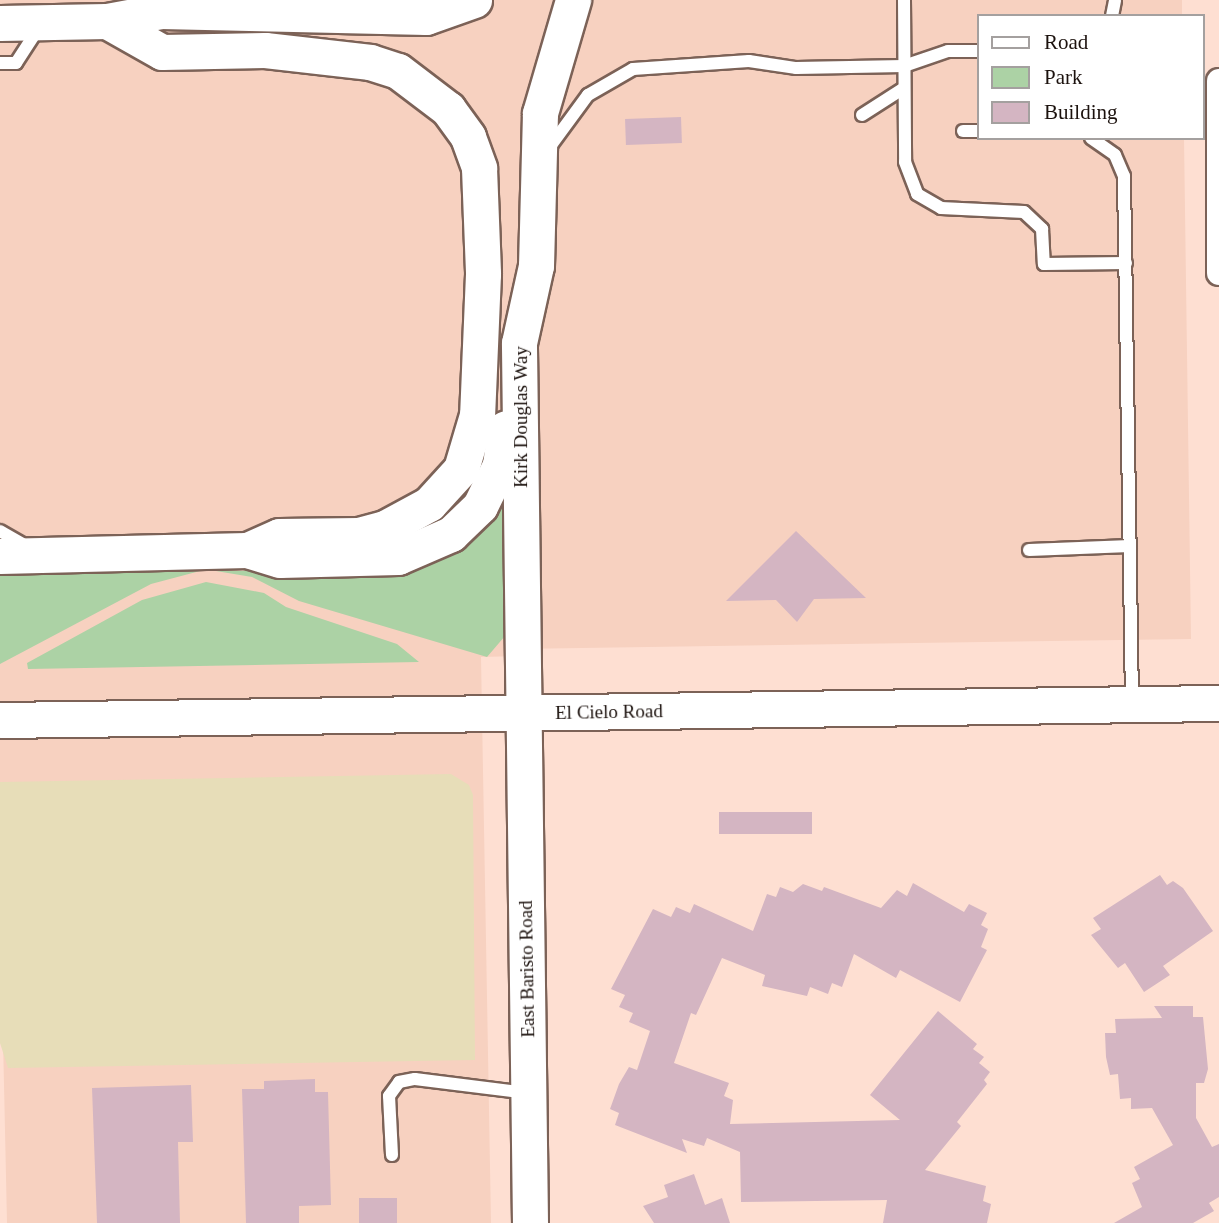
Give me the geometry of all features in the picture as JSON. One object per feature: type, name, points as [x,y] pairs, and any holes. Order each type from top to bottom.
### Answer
[{"type":"street","points":[[0,23],[42,22],[116,11],[138,0]]},
{"type":"street","points":[[116,11],[162,31],[265,30],[349,18],[426,16],[474,0]]},
{"type":"street","name":"Kirk Douglas Way","points":[[523,714],[519,343],[537,266],[536,168],[552,57],[573,0]]},
{"type":"street","points":[[116,11],[162,72],[265,70],[350,60],[370,62],[420,83],[455,118],[479,168],[483,274],[472,442],[448,487],[406,519],[359,534],[279,536],[247,551]]},
{"type":"street","points":[[1219,80],[1219,273]]},
{"type":"street","points":[[0,556],[247,551],[280,560],[380,559],[416,551],[451,534],[480,506],[500,465],[508,368],[519,343]]},
{"type":"street","name":"El Cielo Road","points":[[0,720],[1219,703]]},
{"type":"street","name":"East Baristo Road","points":[[523,714],[530,1223]]},
{"type":"lane","points":[[904,0],[906,173],[924,200],[952,210],[1024,212],[1042,229],[1044,264],[1126,263]]},
{"type":"lane","points":[[0,63],[16,63],[42,22]]},
{"type":"lane","points":[[536,168],[588,95],[633,69],[695,61],[749,61],[796,68],[904,66],[948,51],[978,51]]},
{"type":"lane","points":[[862,115],[904,88]]},
{"type":"lane","points":[[963,131],[978,131]]},
{"type":"lane","points":[[1094,140],[1115,155],[1124,176],[1132,705]]},
{"type":"lane","points":[[0,531],[22,545],[63,554]]},
{"type":"lane","points":[[1028,550],[1130,546]]},
{"type":"lane","points":[[392,1155],[389,1096],[399,1083],[415,1079],[528,1093]]},
{"type":"shaded area","points":[[0,0],[1182,0],[1182,14],[978,14],[978,140],[1184,140],[1191,639],[516,649],[516,656],[481,657],[491,1223],[7,1223],[0,900]]},
{"type":"green space","points":[[510,470],[514,637],[505,636],[487,657],[299,601],[252,577],[216,571],[384,570]]},
{"type":"green space","points":[[200,571],[151,584],[0,664],[0,575]]},
{"type":"green space","points":[[206,582],[264,593],[286,607],[397,644],[419,662],[28,669],[27,663],[142,600]]},
{"type":"sand","points":[[451,774],[469,785],[473,795],[475,1060],[8,1068],[0,1043],[0,782]]},
{"type":"building","points":[[681,117],[682,143],[626,145],[625,119]]},
{"type":"building","points":[[796,531],[866,598],[814,599],[797,622],[776,600],[726,601]]},
{"type":"building","points":[[719,812],[812,812],[812,834],[719,834]]},
{"type":"building","points":[[1160,875],[1167,885],[1173,881],[1183,888],[1213,931],[1163,966],[1170,975],[1144,992],[1125,963],[1118,968],[1091,935],[1101,929],[1093,918]]},
{"type":"building","points":[[913,883],[964,912],[969,904],[987,913],[981,925],[988,929],[981,947],[987,950],[960,1002],[900,970],[896,978],[854,954],[842,987],[832,983],[828,994],[810,987],[807,996],[762,986],[765,975],[722,958],[696,1015],[691,1013],[674,1063],[729,1083],[724,1096],[733,1100],[730,1124],[900,1120],[870,1095],[938,1011],[977,1044],[973,1049],[984,1057],[979,1063],[990,1072],[984,1080],[987,1084],[957,1122],[961,1126],[925,1170],[986,1186],[983,1201],[991,1204],[987,1223],[883,1223],[887,1200],[741,1202],[740,1152],[707,1138],[704,1146],[682,1139],[687,1153],[615,1125],[619,1113],[610,1109],[619,1084],[629,1067],[637,1070],[650,1031],[629,1022],[633,1013],[619,1007],[625,995],[611,989],[653,909],[671,917],[676,907],[690,913],[694,904],[753,931],[767,894],[776,897],[780,887],[793,892],[803,884],[822,891],[824,887],[881,908],[897,890],[907,896]]},
{"type":"building","points":[[1154,1006],[1193,1006],[1193,1017],[1203,1017],[1208,1069],[1204,1083],[1196,1083],[1196,1118],[1212,1147],[1219,1144],[1219,1197],[1209,1203],[1214,1211],[1193,1223],[1114,1223],[1142,1207],[1132,1183],[1140,1179],[1134,1167],[1173,1145],[1152,1108],[1131,1109],[1131,1098],[1120,1099],[1118,1074],[1110,1075],[1106,1057],[1105,1033],[1116,1033],[1115,1019],[1162,1018]]},
{"type":"building","points":[[315,1079],[315,1092],[328,1092],[331,1205],[299,1206],[299,1223],[246,1223],[242,1089],[264,1089],[264,1081]]},
{"type":"building","points":[[191,1085],[193,1142],[178,1142],[180,1223],[97,1223],[92,1088]]},
{"type":"building","points":[[694,1174],[705,1205],[722,1198],[730,1223],[654,1223],[643,1206],[668,1197],[664,1185]]},
{"type":"building","points":[[359,1198],[397,1198],[397,1223],[359,1223]]}]
